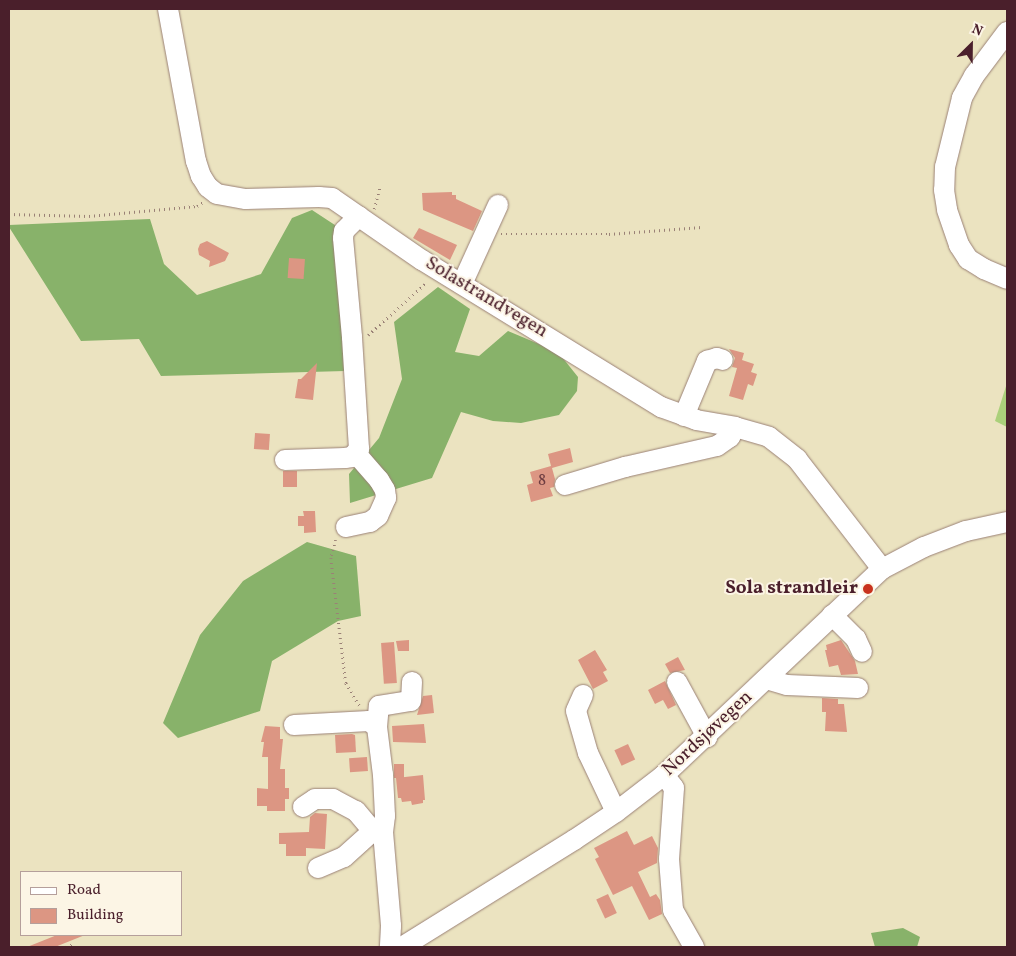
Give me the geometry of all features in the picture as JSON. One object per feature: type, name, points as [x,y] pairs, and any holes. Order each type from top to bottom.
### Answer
[{"type":"street","points":[[168,9],[196,161],[201,176],[208,187],[217,194]]},
{"type":"street","points":[[1007,32],[974,76],[962,98],[945,166],[944,190],[947,210],[959,245],[968,259],[984,269],[1007,279]]},
{"type":"street","name":"Solastrandvegen","points":[[217,194],[246,199],[332,198],[462,284],[637,393],[684,416],[735,427],[769,437],[797,459],[882,569]]},
{"type":"street","points":[[462,284],[498,205]]},
{"type":"street","points":[[356,454],[359,440],[343,238],[344,231],[366,221]]},
{"type":"street","points":[[684,416],[707,360],[717,358],[723,360]]},
{"type":"street","points":[[565,485],[625,467],[717,446],[730,437],[735,427]]},
{"type":"street","points":[[285,460],[345,458],[356,454]]},
{"type":"street","points":[[346,527],[370,522],[378,516],[386,498],[386,490],[356,454]]},
{"type":"street","name":"Nordsjøvegen","points":[[402,947],[616,812],[664,775],[707,737],[882,569],[924,547],[966,531],[1007,522]]},
{"type":"street","points":[[832,615],[856,639],[862,652]]},
{"type":"street","points":[[766,679],[787,685],[858,688]]},
{"type":"street","points":[[318,868],[344,857],[378,832],[385,816],[383,775],[373,724],[379,706],[411,701],[412,682]]},
{"type":"street","points":[[677,682],[707,737]]},
{"type":"street","points":[[582,695],[576,711],[586,744],[616,812]]},
{"type":"street","points":[[294,725],[373,724]]},
{"type":"street","points":[[664,775],[674,788],[669,859],[673,910],[694,947]]},
{"type":"street","points":[[303,807],[315,799],[333,799],[356,812],[378,832],[391,926],[390,947]]},
{"type":"path","points":[[366,221],[374,210],[380,186]]},
{"type":"path","points":[[9,214],[89,216],[197,206],[217,194]]},
{"type":"path","points":[[484,234],[609,234],[702,228]]},
{"type":"path","points":[[353,351],[411,295],[427,283]]},
{"type":"path","points":[[346,527],[336,541],[331,558],[346,683],[373,724]]},
{"type":"path","points":[[66,947],[74,944]]},
{"type":"green space","points":[[312,210],[341,229],[345,371],[161,376],[139,339],[81,341],[9,227],[9,225],[150,219],[164,264],[197,295],[261,274],[292,218]]},
{"type":"green space","points":[[438,287],[470,309],[455,352],[479,356],[508,331],[558,352],[578,377],[577,391],[559,415],[521,423],[493,421],[461,412],[432,478],[350,503],[349,474],[379,438],[402,379],[394,322]]},
{"type":"green space","points":[[1007,383],[1007,427],[995,421]]},
{"type":"green space","points":[[307,542],[356,556],[361,616],[338,621],[272,661],[260,711],[178,738],[163,723],[200,635],[243,581]]},
{"type":"green space","points":[[903,928],[920,937],[917,947],[875,947],[871,933]]},
{"type":"building","points":[[452,192],[452,195],[456,195],[456,199],[482,211],[473,231],[423,210],[422,193]]},
{"type":"building","points":[[419,228],[457,245],[450,260],[413,238]]},
{"type":"building","points":[[207,241],[229,253],[225,261],[209,267],[210,261],[199,255],[198,249],[200,244]]},
{"type":"building","points":[[289,258],[305,259],[304,279],[288,278]]},
{"type":"building","points":[[729,349],[744,353],[742,360],[754,364],[751,372],[757,374],[753,386],[748,384],[743,400],[729,396],[737,368],[732,367],[735,358]]},
{"type":"building","points":[[317,363],[313,400],[295,398],[298,379],[301,379]]},
{"type":"building","points":[[255,433],[270,434],[269,450],[254,449]]},
{"type":"building","points":[[570,448],[573,462],[552,468],[555,479],[554,487],[550,488],[553,496],[531,502],[527,485],[533,483],[530,472],[551,466],[548,454]]},
{"type":"building","points":[[283,471],[297,471],[297,487],[283,487]]},
{"type":"building","points":[[303,511],[315,511],[316,532],[304,533],[304,526],[298,526],[298,516],[304,516]]},
{"type":"building","points":[[409,640],[409,651],[398,651],[396,641]]},
{"type":"building","points":[[841,640],[855,661],[858,674],[841,675],[838,665],[829,667],[825,650],[827,650],[826,645]]},
{"type":"building","points":[[394,642],[397,683],[384,684],[381,643]]},
{"type":"building","points":[[595,650],[607,670],[603,672],[608,681],[593,689],[578,660]]},
{"type":"building","points":[[678,657],[685,670],[670,673],[665,664]]},
{"type":"building","points":[[665,681],[676,705],[668,709],[663,700],[655,704],[648,690]]},
{"type":"building","points":[[432,695],[434,713],[417,715],[423,696]]},
{"type":"building","points":[[822,698],[838,699],[838,704],[844,704],[847,732],[825,731],[826,712],[822,712]]},
{"type":"building","points":[[424,724],[426,743],[393,742],[392,726]]},
{"type":"building","points":[[265,726],[280,727],[280,739],[283,739],[280,769],[285,769],[285,788],[289,788],[289,799],[285,799],[285,811],[267,811],[267,806],[257,806],[257,788],[268,789],[268,757],[262,757],[264,742],[261,742]]},
{"type":"building","points":[[335,735],[355,735],[356,752],[336,753]]},
{"type":"building","points":[[628,744],[635,759],[622,766],[614,750]]},
{"type":"building","points":[[367,757],[368,771],[350,772],[349,758]]},
{"type":"building","points":[[394,764],[404,764],[404,778],[394,778]]},
{"type":"building","points":[[423,775],[425,800],[423,800],[423,803],[412,805],[411,801],[402,802],[401,798],[398,798],[396,778]]},
{"type":"building","points":[[315,813],[327,814],[325,849],[306,848],[306,856],[286,856],[286,844],[279,844],[279,833],[309,832],[310,817]]},
{"type":"building","points":[[627,831],[634,845],[652,836],[658,848],[657,863],[638,872],[650,897],[656,894],[660,900],[662,914],[649,920],[632,886],[613,895],[595,859],[599,857],[594,848]]},
{"type":"building","points":[[608,894],[617,913],[605,919],[596,899]]},
{"type":"building","points":[[54,936],[82,936],[55,947],[27,947]]},
{"type":"place","name":"Sola strandleir","points":[[868,589]]}]
